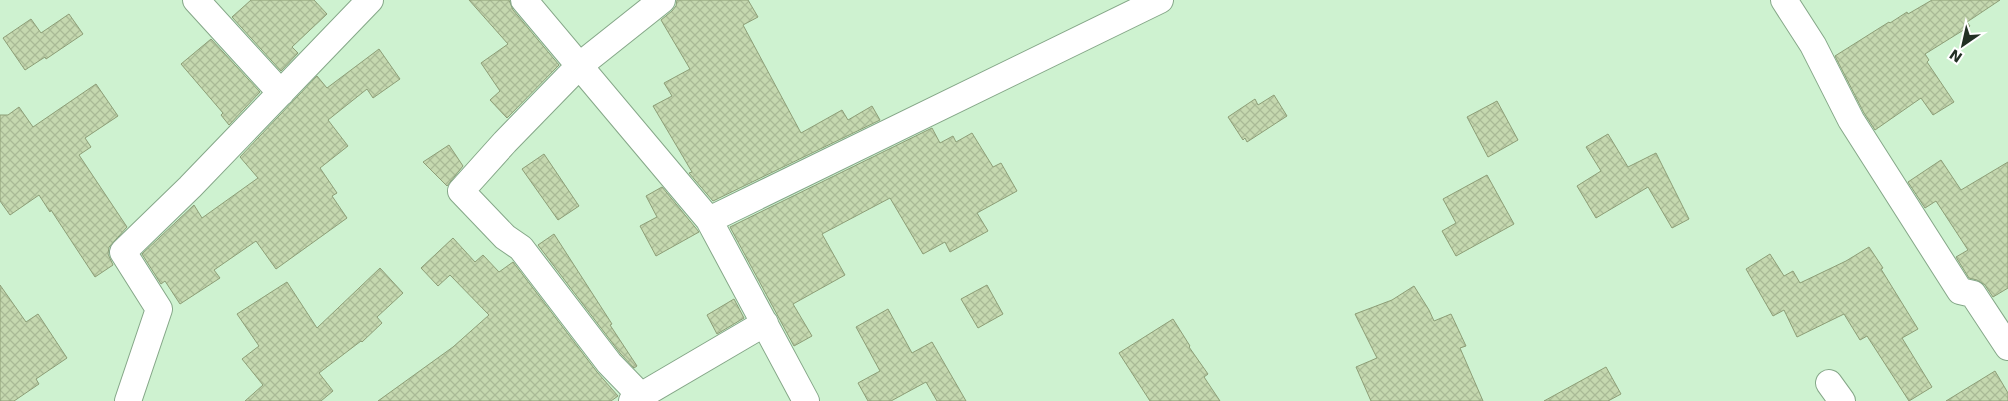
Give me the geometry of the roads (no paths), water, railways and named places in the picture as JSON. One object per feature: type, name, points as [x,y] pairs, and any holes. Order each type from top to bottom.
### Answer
[{"type":"street","points":[[196,0],[280,93]]},
{"type":"street","points":[[128,401],[159,309],[123,252],[190,186],[370,0]]},
{"type":"street","points":[[524,0],[709,220],[806,401]]},
{"type":"street","points":[[662,0],[579,66],[505,142],[460,192],[505,237],[521,248],[636,398],[764,323]]},
{"type":"street","points":[[709,220],[1160,0]]},
{"type":"street","points":[[1784,0],[1813,45],[1851,120],[1960,292],[1973,294],[2008,347]]}]
